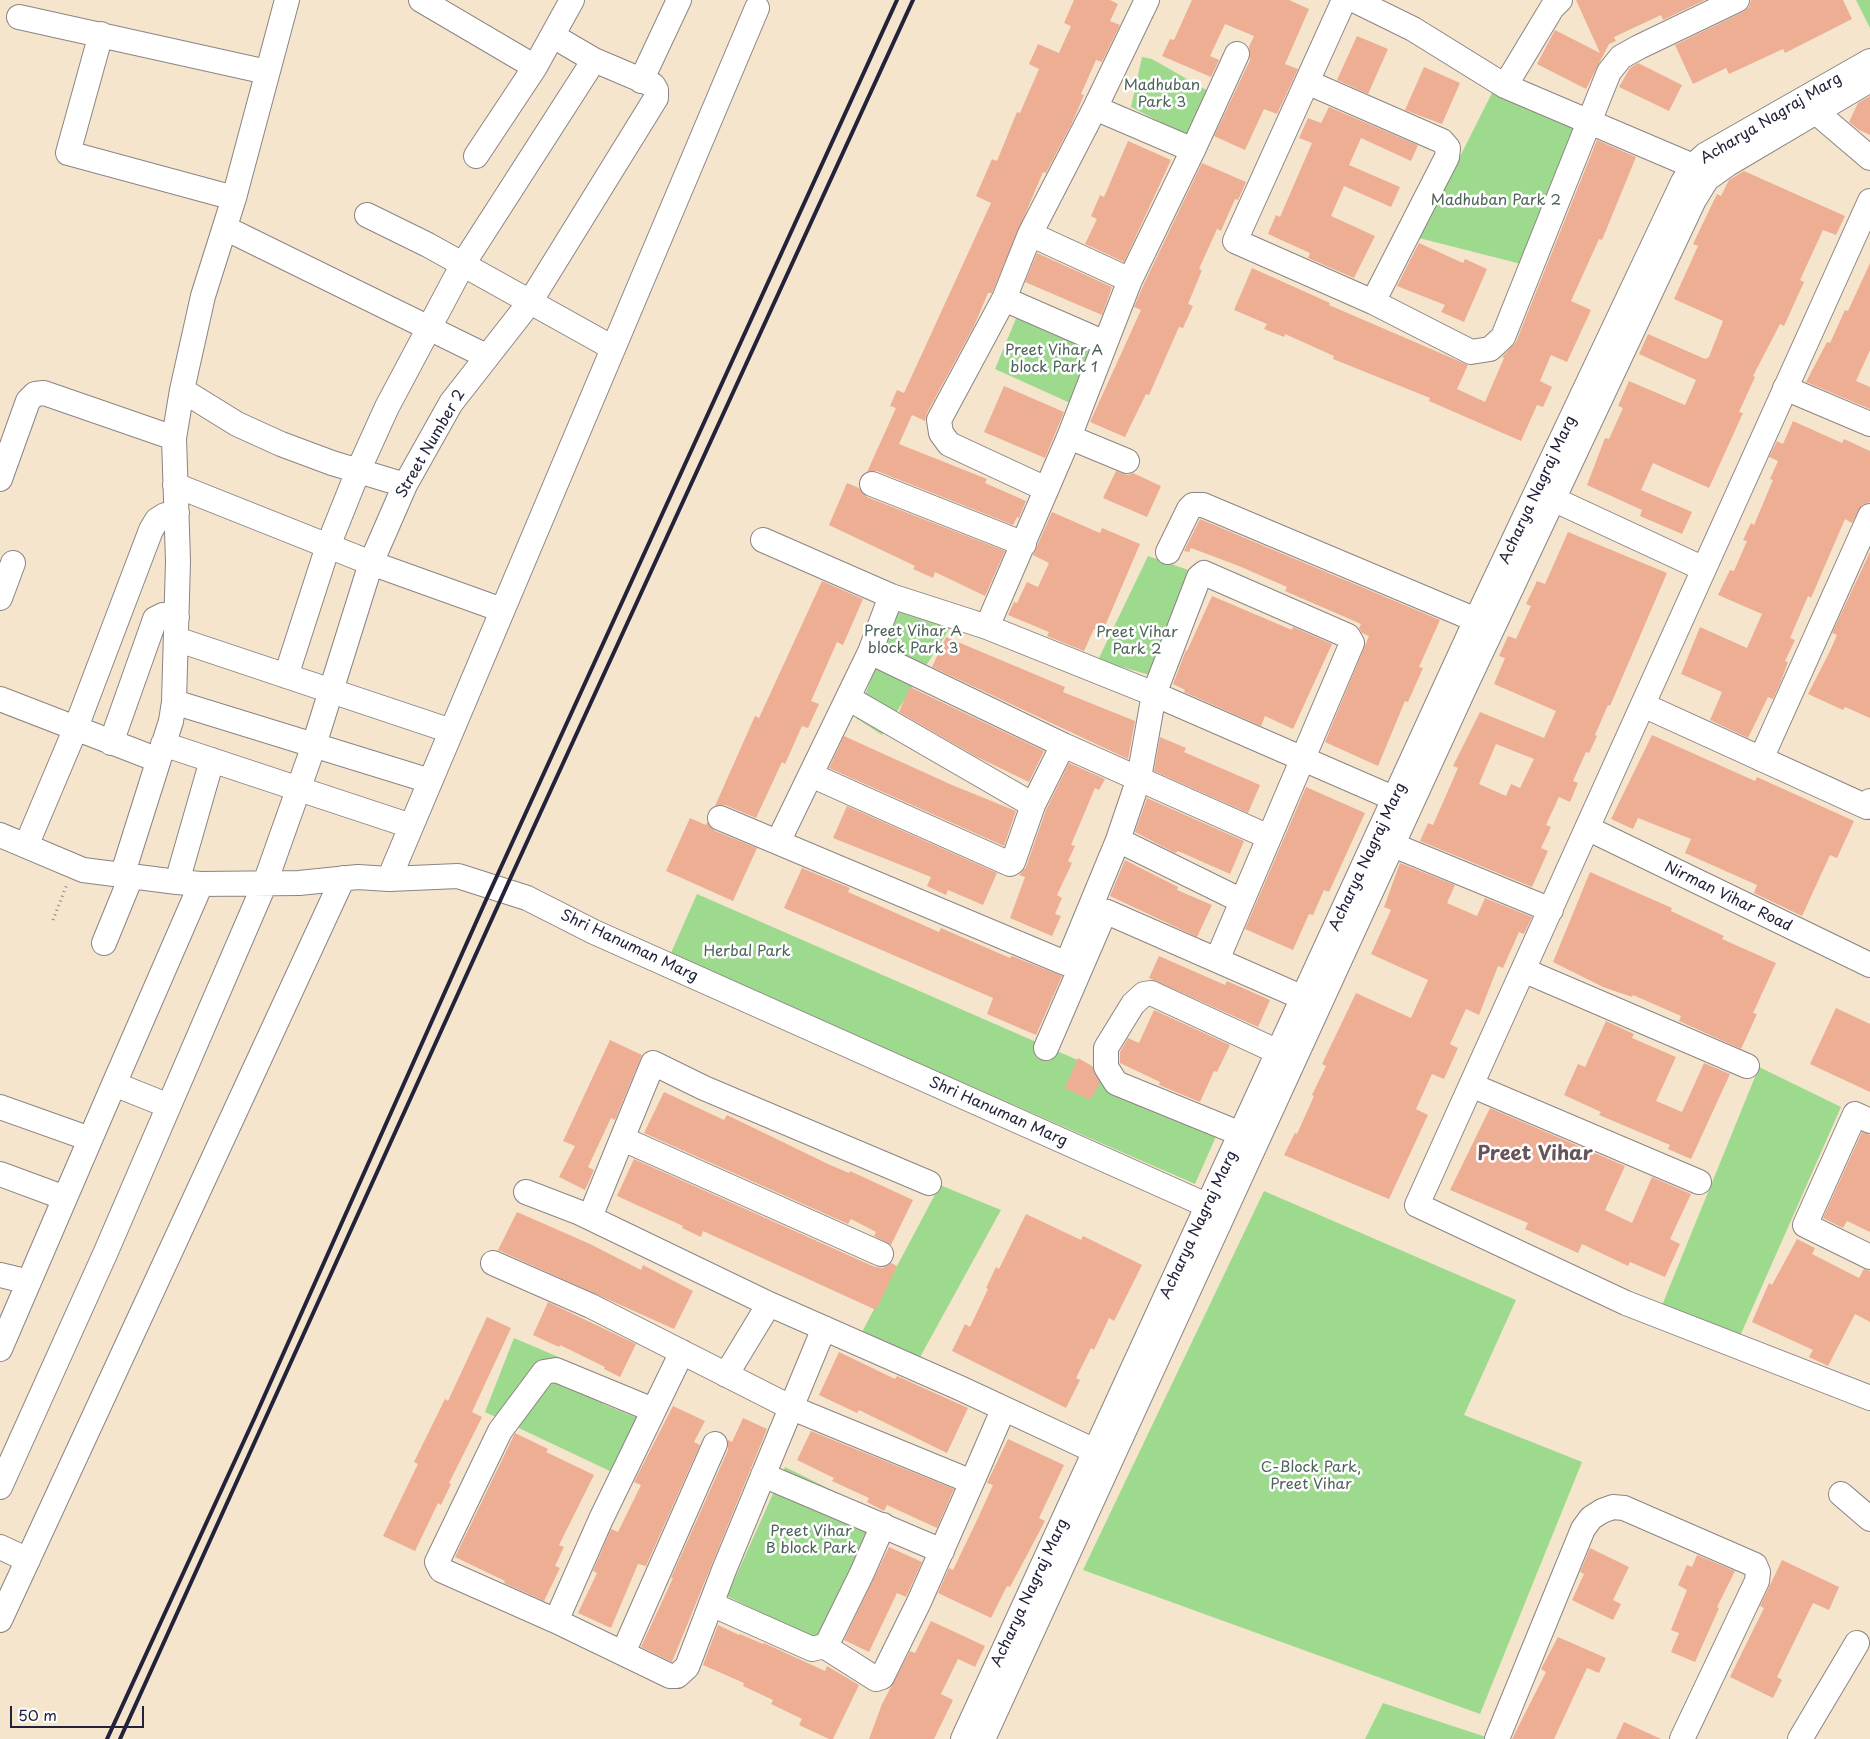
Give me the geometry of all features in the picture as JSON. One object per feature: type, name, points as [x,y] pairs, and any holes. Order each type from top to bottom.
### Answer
[{"type":"street","points":[[104,943],[126,877],[174,702],[177,513],[174,438],[182,390],[203,296],[234,198],[287,0]]},
{"type":"street","points":[[421,0],[535,67]]},
{"type":"street","points":[[476,156],[535,67],[572,0]]},
{"type":"street","points":[[553,36],[594,60],[641,81],[679,0]]},
{"type":"street","points":[[1046,489],[950,444],[941,433],[940,420],[1004,299],[1030,234],[1095,108],[1147,0]]},
{"type":"street","points":[[1344,0],[1235,241],[1373,302],[1471,352],[1490,350],[1503,337],[1609,72],[1621,56],[1737,0]]},
{"type":"street","points":[[1354,0],[1413,29],[1505,86],[1591,121],[1700,173]]},
{"type":"street","points":[[1505,86],[1552,8],[1560,0]]},
{"type":"street","points":[[389,879],[757,8]]},
{"type":"street","points":[[19,17],[267,72]]},
{"type":"street","points":[[101,34],[68,153],[234,198]]},
{"type":"street","points":[[987,628],[1069,436],[1130,280],[1237,54]]},
{"type":"street","points":[[286,676],[328,546],[358,470],[428,328],[463,264],[594,60]]},
{"type":"street","name":"Acharya Nagraj Marg","points":[[979,1735],[1103,1455],[1545,495],[1694,200],[1705,155],[1870,61]]},
{"type":"street","name":"Acharya Nagraj Marg","points":[[1700,173],[1728,164],[1870,80]]},
{"type":"street","name":"Street Number 2","points":[[0,1487],[105,1254],[265,883],[332,691],[371,563],[405,485],[451,403],[530,302],[656,98],[656,90],[653,85],[641,81]]},
{"type":"street","points":[[1307,82],[1442,141],[1448,148],[1447,157],[1373,302]]},
{"type":"street","points":[[1095,108],[1193,150]]},
{"type":"street","points":[[1816,112],[1870,158]]},
{"type":"street","points":[[1870,201],[1417,1205],[1626,1303],[1870,1398]]},
{"type":"street","points":[[367,215],[463,264],[613,348]]},
{"type":"street","points":[[225,228],[486,356]]},
{"type":"street","points":[[1030,234],[1130,280]]},
{"type":"street","points":[[1004,299],[1105,343]]},
{"type":"street","points":[[1786,388],[1870,424]]},
{"type":"street","points":[[182,390],[237,424],[272,440],[405,485]]},
{"type":"street","points":[[0,479],[28,401],[35,394],[44,393],[174,438]]},
{"type":"street","points":[[1069,436],[1127,461]]},
{"type":"street","points":[[872,484],[1024,544]]},
{"type":"street","points":[[175,485],[371,563],[502,610]]},
{"type":"street","points":[[1545,495],[1704,569]]},
{"type":"street","name":"Acharya Nagraj Marg","points":[[1216,1209],[1241,1134],[1278,1052],[1311,1001],[1393,845],[1403,801],[1476,620],[1545,495]]},
{"type":"street","points":[[1168,552],[1189,509],[1193,505],[1203,505],[1476,620]]},
{"type":"street","points":[[26,846],[75,730],[151,530],[157,520],[165,515],[177,513]]},
{"type":"street","points":[[1761,759],[1870,516]]},
{"type":"street","points":[[763,540],[892,596],[987,628],[1154,694],[1403,801]]},
{"type":"street","points":[[0,598],[13,563]]},
{"type":"street","points":[[720,818],[1064,963],[1068,961],[1118,840],[1139,778],[1154,694],[1199,577],[1204,573],[1348,636],[1352,646],[1217,960]]},
{"type":"street","points":[[778,842],[870,652],[892,596]]},
{"type":"street","points":[[111,743],[155,619],[163,615],[176,628],[286,676],[451,731]]},
{"type":"street","points":[[870,652],[1063,745],[1269,838]]},
{"type":"street","points":[[848,698],[1033,805]]},
{"type":"street","points":[[0,699],[111,743],[212,760],[411,826]]},
{"type":"street","points":[[174,702],[430,781]]},
{"type":"street","points":[[1643,705],[1867,807],[1870,801]]},
{"type":"street","points":[[811,775],[1009,864],[1013,862],[1033,805],[1063,745]]},
{"type":"street","points":[[178,882],[212,760]]},
{"type":"street","name":"Nirman Vihar Road","points":[[1587,828],[1870,965]]},
{"type":"street","name":"Shri Hanuman Marg","points":[[0,835],[82,870],[178,882],[201,884],[299,883],[343,878],[389,879],[458,876],[528,898],[603,936],[1216,1209]]},
{"type":"street","points":[[1118,840],[1242,901]]},
{"type":"street","points":[[1393,845],[1551,910]]},
{"type":"street","points":[[0,1620],[343,878]]},
{"type":"street","points":[[1,1343],[201,884]]},
{"type":"street","points":[[1046,1048],[1102,916],[1107,912],[1311,1001]]},
{"type":"street","points":[[1523,970],[1747,1066]]},
{"type":"street","points":[[1241,1134],[1116,1083],[1106,1066],[1106,1048],[1133,1004],[1144,994],[1151,993],[1278,1052]]},
{"type":"street","points":[[590,1217],[653,1063],[704,1088],[929,1183]]},
{"type":"street","points":[[114,1084],[169,1106]]},
{"type":"street","points":[[1471,1085],[1699,1182]]},
{"type":"street","points":[[0,1107],[90,1139]]},
{"type":"street","points":[[1870,1121],[1855,1114],[1806,1225],[1870,1257]]},
{"type":"street","points":[[623,1139],[881,1254]]},
{"type":"street","points":[[0,1174],[65,1198]]},
{"type":"street","points":[[526,1192],[590,1217],[769,1304],[1103,1455]]},
{"type":"street","points":[[493,1263],[590,1306],[792,1408],[972,1482]]},
{"type":"street","points":[[0,1275],[29,1282]]},
{"type":"street","points":[[726,1375],[769,1304]]},
{"type":"street","points":[[653,1410],[556,1370],[544,1372],[500,1431],[437,1557],[437,1562],[442,1570],[556,1621],[670,1676],[678,1676],[687,1667],[824,1328]]},
{"type":"street","points":[[556,1621],[653,1410],[682,1352]]},
{"type":"street","points":[[824,1646],[876,1679],[882,1677],[942,1551],[1003,1410]]},
{"type":"street","points":[[622,1653],[715,1444]]},
{"type":"street","points":[[763,1475],[942,1551]]},
{"type":"street","points":[[1841,1494],[1870,1519]]},
{"type":"street","points":[[1497,1739],[1583,1529],[1591,1518],[1613,1507],[1624,1508],[1755,1565],[1758,1572],[1756,1581],[1682,1739]]},
{"type":"street","points":[[711,1604],[812,1649],[824,1646],[828,1642],[862,1573],[882,1525]]},
{"type":"street","points":[[0,1546],[28,1560]]},
{"type":"street","points":[[1800,1739],[1857,1643]]},
{"type":"path","points":[[53,920],[74,866]]},
{"type":"green space","points":[[1856,0],[1870,0],[1870,28]]},
{"type":"green space","name":"Madhuban Park 3","points":[[1142,57],[1152,59],[1208,91],[1188,136],[1131,107]]},
{"type":"green space","name":"Madhuban Park 2","points":[[1496,85],[1582,132],[1525,265],[1419,238]]},
{"type":"green space","name":"Preet Vihar A block Park 1","points":[[1020,309],[1104,345],[1079,407],[995,369]]},
{"type":"green space","name":"Preet Vihar Park 2","points":[[1148,556],[1194,572],[1153,676],[1098,660]]},
{"type":"green space","name":"Preet Vihar A block Park 3","points":[[900,606],[950,628],[882,735],[856,718]]},
{"type":"green space","name":"Herbal Park","points":[[697,894],[1222,1123],[1195,1184],[670,955]]},
{"type":"green space","points":[[1759,1067],[1841,1107],[1733,1352],[1656,1320]]},
{"type":"green space","points":[[940,1185],[1001,1210],[919,1359],[862,1332]]},
{"type":"green space","name":"C-Block Park, Preet Vihar","points":[[1264,1191],[1516,1300],[1464,1415],[1582,1462],[1480,1714],[1083,1570]]},
{"type":"green space","points":[[514,1338],[610,1379],[603,1404],[643,1420],[614,1473],[485,1412]]},
{"type":"green space","name":"Preet Vihar B block Park","points":[[785,1467],[882,1515],[821,1642],[727,1596]]},
{"type":"green space","points":[[1383,1703],[1486,1737],[1485,1739],[1365,1739]]},
{"type":"building","points":[[1074,0],[1110,0],[1118,4],[1110,21],[1120,25],[1102,62],[1096,60],[1081,94],[1084,95],[1072,123],[1046,173],[1043,172],[992,293],[988,293],[974,326],[927,413],[925,421],[912,415],[899,444],[987,479],[985,483],[1026,501],[1019,518],[1017,517],[1013,525],[877,471],[867,472],[896,408],[890,406],[897,390],[904,393],[991,203],[976,196],[992,159],[997,161],[1017,112],[1020,113],[1039,69],[1029,64],[1038,44],[1059,53],[1071,26],[1064,23]]},
{"type":"building","points":[[1192,0],[1289,0],[1309,9],[1285,64],[1298,69],[1277,114],[1264,109],[1245,150],[1214,136],[1250,60],[1249,47],[1254,36],[1225,24],[1210,56],[1219,60],[1211,77],[1162,56],[1170,39],[1174,40]]},
{"type":"building","points":[[1576,0],[1705,0],[1663,20],[1661,15],[1614,37],[1616,41],[1609,44],[1586,89],[1537,64],[1555,30],[1600,53]]},
{"type":"building","points":[[1751,0],[1843,0],[1852,19],[1785,53],[1783,49],[1729,74],[1726,68],[1693,84],[1675,45],[1743,12],[1749,7]]},
{"type":"building","points":[[1357,36],[1388,49],[1368,94],[1337,80]]},
{"type":"building","points":[[1638,63],[1682,85],[1669,111],[1619,87],[1630,68]]},
{"type":"building","points":[[1424,67],[1460,83],[1442,124],[1405,110]]},
{"type":"building","points":[[1870,96],[1870,135],[1859,130],[1849,122],[1858,103]]},
{"type":"building","points":[[1329,107],[1418,145],[1411,161],[1361,138],[1349,165],[1400,187],[1391,207],[1344,186],[1331,216],[1375,236],[1354,278],[1308,258],[1310,253],[1268,234],[1276,215],[1280,217],[1312,143],[1299,138],[1308,118],[1321,123]]},
{"type":"building","points":[[1597,140],[1636,157],[1602,240],[1599,239],[1571,301],[1591,310],[1567,362],[1551,355],[1540,381],[1552,387],[1543,407],[1537,405],[1521,441],[1429,401],[1430,398],[1333,359],[1334,356],[1285,334],[1284,337],[1264,329],[1267,324],[1234,310],[1252,268],[1330,303],[1329,305],[1468,365],[1457,389],[1485,402],[1504,358],[1502,357],[1516,342]]},
{"type":"building","points":[[1128,141],[1171,160],[1124,262],[1085,244],[1097,219],[1091,216],[1100,195],[1104,197]]},
{"type":"building","points":[[1202,163],[1246,182],[1238,200],[1235,199],[1221,231],[1217,229],[1199,269],[1202,270],[1188,304],[1193,306],[1183,328],[1179,327],[1149,395],[1146,394],[1125,437],[1090,422],[1141,310],[1134,307],[1143,286]]},
{"type":"building","points":[[1744,171],[1845,216],[1836,235],[1823,230],[1800,280],[1804,282],[1784,326],[1780,324],[1753,376],[1755,377],[1739,412],[1743,413],[1709,488],[1653,463],[1641,490],[1692,512],[1682,534],[1640,516],[1642,510],[1587,485],[1605,438],[1609,439],[1623,408],[1618,406],[1629,381],[1685,405],[1696,380],[1639,354],[1648,334],[1705,359],[1709,357],[1723,321],[1674,299],[1698,246],[1693,244],[1717,194],[1721,196],[1729,180]]},
{"type":"building","points":[[1419,243],[1463,263],[1465,259],[1487,269],[1464,322],[1441,312],[1445,305],[1397,286]]},
{"type":"building","points":[[1037,253],[1112,287],[1102,315],[1025,282]]},
{"type":"building","points":[[1870,263],[1870,350],[1856,381],[1870,387],[1870,409],[1806,382],[1827,342],[1830,343],[1845,310],[1848,311]]},
{"type":"building","points":[[1004,386],[1064,412],[1045,458],[984,432]]},
{"type":"building","points":[[1793,421],[1842,443],[1844,439],[1870,451],[1870,502],[1862,505],[1852,523],[1845,519],[1811,598],[1808,596],[1790,638],[1795,640],[1785,661],[1788,662],[1780,684],[1773,699],[1768,697],[1748,738],[1710,720],[1722,692],[1681,674],[1700,627],[1747,648],[1762,614],[1718,595],[1730,570],[1734,571],[1747,541],[1743,540],[1751,523],[1754,525],[1773,480],[1770,479],[1778,461],[1769,457],[1777,441],[1783,444]]},
{"type":"building","points":[[1116,471],[1128,475],[1133,473],[1161,486],[1147,517],[1103,498]]},
{"type":"building","points":[[847,483],[859,488],[867,497],[1005,551],[985,596],[935,572],[933,578],[913,569],[915,566],[829,525]]},
{"type":"building","points":[[1052,512],[1100,533],[1102,528],[1140,544],[1102,633],[1094,629],[1084,651],[1047,636],[1049,632],[1008,615],[1014,602],[1017,603],[1027,582],[1038,587],[1049,563],[1033,555]]},
{"type":"building","points":[[1200,519],[1440,620],[1419,667],[1423,668],[1408,702],[1405,701],[1378,766],[1325,742],[1369,636],[1362,633],[1359,628],[1361,624],[1285,591],[1287,587],[1239,566],[1191,548],[1189,552],[1184,551]]},
{"type":"building","points":[[1568,532],[1667,573],[1610,706],[1608,705],[1595,735],[1597,736],[1589,753],[1586,752],[1573,781],[1578,783],[1570,802],[1559,797],[1546,825],[1551,827],[1541,848],[1548,851],[1532,887],[1420,841],[1428,823],[1433,825],[1458,768],[1453,766],[1480,712],[1544,738],[1556,711],[1494,684],[1505,658],[1499,656],[1508,636],[1516,639],[1531,606],[1526,604],[1537,581],[1545,584]],"holes":[[[1496,744],[1534,759],[1520,788],[1511,784],[1506,796],[1479,784]]]},
{"type":"building","points":[[1870,552],[1870,718],[1845,707],[1843,710],[1808,694],[1837,635],[1832,633]]},
{"type":"building","points":[[822,581],[863,599],[843,645],[837,642],[811,701],[819,704],[808,728],[802,726],[785,764],[782,762],[756,818],[725,805],[715,806],[755,716],[759,718]]},
{"type":"building","points":[[1212,596],[1292,630],[1293,627],[1332,644],[1293,729],[1265,716],[1261,726],[1184,692],[1185,690],[1173,684],[1186,650]]},
{"type":"building","points":[[946,637],[1065,687],[1063,692],[1135,721],[1128,759],[932,667]]},
{"type":"building","points":[[910,687],[1044,751],[1029,782],[977,757],[899,712]]},
{"type":"building","points":[[1652,735],[1755,781],[1757,777],[1854,821],[1837,858],[1830,855],[1802,916],[1754,893],[1757,885],[1685,853],[1691,839],[1638,818],[1633,829],[1611,819]]},
{"type":"building","points":[[844,736],[952,785],[1016,811],[1004,846],[829,768]]},
{"type":"building","points":[[1160,737],[1186,748],[1184,752],[1260,785],[1248,813],[1154,771]]},
{"type":"building","points":[[1069,763],[1105,779],[1099,790],[1095,788],[1071,845],[1075,846],[1068,861],[1072,863],[1057,895],[1062,898],[1055,914],[1061,916],[1052,936],[1010,918],[1025,877],[1019,875],[1026,867],[1046,810]]},
{"type":"building","points":[[1306,787],[1365,813],[1329,892],[1324,890],[1313,915],[1309,914],[1293,950],[1245,929]]},
{"type":"building","points":[[1147,798],[1244,841],[1230,874],[1178,851],[1175,853],[1135,832]]},
{"type":"building","points":[[847,806],[997,873],[983,905],[948,890],[946,895],[927,886],[931,877],[833,838]]},
{"type":"building","points":[[690,818],[706,825],[707,822],[715,831],[757,848],[733,901],[666,871]]},
{"type":"building","points":[[1125,860],[1178,887],[1177,890],[1212,905],[1197,937],[1110,896]]},
{"type":"building","points":[[1400,863],[1455,885],[1447,903],[1477,916],[1485,898],[1532,917],[1524,934],[1519,932],[1503,968],[1498,966],[1479,1015],[1466,1009],[1450,1044],[1458,1048],[1444,1079],[1432,1074],[1416,1109],[1428,1115],[1389,1199],[1284,1155],[1295,1133],[1297,1134],[1314,1096],[1312,1095],[1326,1066],[1322,1064],[1356,993],[1411,1018],[1428,980],[1371,954],[1391,910],[1384,907]]},
{"type":"building","points":[[802,868],[850,888],[848,892],[939,932],[941,928],[1010,958],[1012,956],[1062,976],[1036,1035],[987,1014],[993,998],[784,908]]},
{"type":"building","points":[[1590,872],[1672,908],[1671,911],[1724,936],[1722,939],[1776,963],[1753,1013],[1757,1014],[1741,1049],[1679,1021],[1681,1016],[1633,995],[1632,997],[1603,987],[1553,962]]},
{"type":"building","points":[[1159,956],[1225,985],[1227,981],[1270,1000],[1258,1027],[1149,978]]},
{"type":"building","points":[[1836,1008],[1870,1024],[1870,1092],[1810,1064]]},
{"type":"building","points":[[1154,1010],[1230,1045],[1217,1072],[1214,1071],[1200,1102],[1159,1085],[1160,1082],[1120,1063],[1120,1052],[1128,1038],[1139,1043]]},
{"type":"building","points":[[1606,1021],[1634,1034],[1632,1038],[1676,1057],[1656,1101],[1682,1112],[1704,1063],[1730,1074],[1691,1159],[1668,1149],[1670,1145],[1599,1115],[1601,1112],[1564,1095],[1578,1064],[1585,1067]]},
{"type":"building","points":[[610,1040],[642,1055],[615,1120],[611,1118],[588,1167],[594,1170],[585,1190],[559,1177],[575,1146],[563,1141]]},
{"type":"building","points":[[1078,1058],[1092,1066],[1100,1083],[1090,1100],[1065,1088]]},
{"type":"building","points":[[664,1092],[724,1120],[727,1115],[828,1164],[849,1173],[850,1171],[913,1200],[891,1245],[874,1236],[876,1232],[851,1219],[848,1224],[644,1133]]},
{"type":"building","points":[[1490,1108],[1625,1166],[1605,1210],[1632,1223],[1652,1177],[1691,1194],[1670,1239],[1680,1244],[1665,1277],[1630,1262],[1628,1266],[1582,1244],[1578,1253],[1525,1229],[1528,1223],[1450,1190]]},
{"type":"building","points":[[1862,1132],[1870,1135],[1870,1232],[1847,1221],[1843,1228],[1823,1218]]},
{"type":"building","points":[[634,1159],[875,1267],[883,1268],[891,1263],[897,1266],[876,1310],[703,1231],[701,1237],[682,1228],[683,1226],[617,1196]]},
{"type":"building","points":[[517,1212],[590,1244],[641,1270],[643,1265],[693,1291],[674,1329],[498,1250]]},
{"type":"building","points":[[1026,1214],[1081,1240],[1083,1236],[1142,1265],[1114,1321],[1109,1318],[1094,1350],[1091,1348],[1076,1378],[1080,1380],[1066,1408],[952,1351],[965,1324],[970,1327],[996,1267],[999,1269]]},
{"type":"building","points":[[1797,1239],[1815,1248],[1812,1254],[1859,1278],[1864,1269],[1870,1271],[1870,1322],[1855,1314],[1828,1366],[1809,1357],[1813,1350],[1752,1322],[1769,1283],[1772,1285]]},
{"type":"building","points":[[548,1302],[636,1344],[620,1377],[604,1369],[605,1367],[560,1345],[559,1347],[533,1335]]},
{"type":"building","points":[[487,1317],[511,1328],[472,1412],[482,1417],[449,1483],[451,1484],[441,1505],[438,1503],[415,1551],[383,1536],[418,1464],[414,1462],[445,1399],[448,1401]]},
{"type":"building","points":[[839,1352],[895,1379],[897,1376],[968,1408],[947,1453],[859,1410],[857,1413],[819,1395]]},
{"type":"building","points":[[673,1406],[705,1421],[694,1442],[700,1445],[646,1566],[638,1564],[611,1628],[578,1613],[597,1573],[593,1571],[611,1529],[618,1532],[641,1485],[634,1482]]},
{"type":"building","points":[[743,1418],[767,1429],[672,1662],[641,1647],[728,1450],[728,1440],[732,1442]]},
{"type":"building","points":[[811,1431],[954,1489],[937,1528],[887,1505],[884,1511],[867,1502],[869,1498],[832,1481],[834,1478],[797,1460]]},
{"type":"building","points":[[515,1433],[548,1449],[546,1452],[594,1475],[559,1545],[564,1547],[555,1566],[560,1568],[544,1601],[504,1583],[505,1581],[455,1557]]},
{"type":"building","points":[[1008,1439],[1064,1465],[1039,1518],[1045,1521],[1010,1587],[1007,1586],[991,1618],[938,1593],[949,1568],[953,1570],[993,1485],[987,1483]]},
{"type":"building","points":[[889,1547],[922,1562],[906,1597],[897,1593],[869,1652],[844,1640]]},
{"type":"building","points":[[1590,1548],[1629,1567],[1613,1600],[1621,1604],[1613,1620],[1572,1600],[1584,1574],[1580,1572]]},
{"type":"building","points":[[1697,1555],[1735,1571],[1717,1607],[1719,1608],[1695,1662],[1671,1652],[1679,1633],[1671,1630],[1687,1590],[1678,1585],[1687,1565],[1692,1567]]},
{"type":"building","points":[[1782,1560],[1839,1587],[1829,1610],[1813,1603],[1777,1677],[1782,1680],[1773,1698],[1730,1677],[1764,1608],[1760,1606]]},
{"type":"building","points":[[931,1621],[985,1646],[975,1667],[958,1659],[941,1694],[953,1700],[934,1739],[869,1739],[882,1704],[910,1651],[915,1653]]},
{"type":"building","points":[[718,1625],[739,1635],[764,1643],[825,1671],[827,1666],[859,1685],[833,1739],[829,1739],[799,1725],[802,1719],[771,1704],[773,1700],[743,1686],[744,1683],[703,1665]]},
{"type":"building","points":[[1558,1637],[1606,1658],[1599,1673],[1587,1668],[1554,1739],[1512,1739],[1546,1672],[1541,1669]]},
{"type":"building","points":[[1624,1722],[1661,1739],[1616,1739]]},
{"type":"railway","points":[[107,1739],[255,1417],[486,900],[897,0]]},
{"type":"railway","points":[[120,1739],[510,879],[913,0]]},
{"type":"district","name":"Preet Vihar","points":[[1535,1154]]}]
